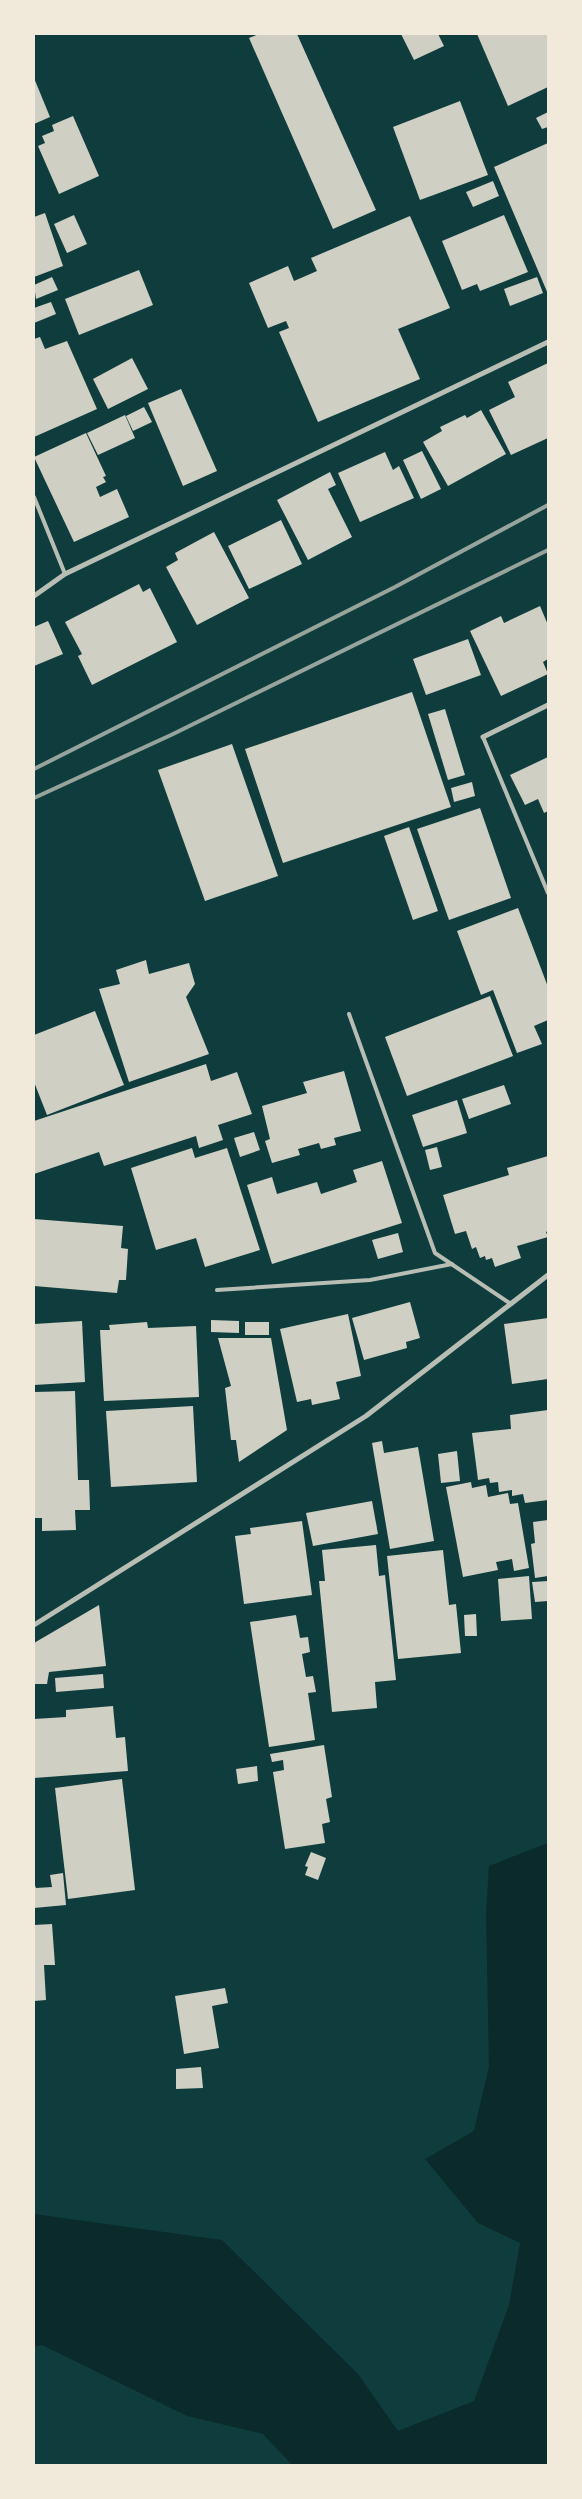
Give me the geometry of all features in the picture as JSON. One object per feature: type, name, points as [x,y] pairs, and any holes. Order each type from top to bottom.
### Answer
[{"type":"street","points":[[34,596],[65,574],[548,342]]},
{"type":"street","points":[[483,737],[548,705]]},
{"type":"street","points":[[34,1626],[366,1416],[548,1275]]},
{"type":"lane","points":[[34,497],[65,574]]},
{"type":"lane","points":[[483,737],[548,892]]},
{"type":"lane","points":[[349,1014],[436,1253],[511,1304]]},
{"type":"lane","points":[[217,1290],[370,1280],[452,1264]]},
{"type":"water","points":[[548,1843],[548,2465],[292,2465],[263,2434],[187,2416],[42,2345],[34,2347],[34,2214],[222,2240],[358,2374],[398,2431],[474,2401],[509,2305],[520,2243],[478,2223],[425,2159],[474,2131],[489,2066],[486,1913],[489,1866]]},
{"type":"building","points":[[259,34],[297,34],[376,210],[333,229],[249,38]]},
{"type":"building","points":[[401,34],[438,34],[444,46],[414,60]]},
{"type":"building","points":[[477,34],[548,34],[548,87],[508,106]]},
{"type":"building","points":[[34,78],[50,117],[34,124]]},
{"type":"building","points":[[460,101],[488,175],[420,200],[393,127]]},
{"type":"building","points":[[548,112],[548,127],[542,129],[536,118]]},
{"type":"building","points":[[73,116],[99,176],[59,194],[38,146],[45,143],[42,136],[54,131],[52,125]]},
{"type":"building","points":[[548,143],[548,294],[494,167]]},
{"type":"building","points":[[493,181],[499,196],[473,207],[466,192]]},
{"type":"building","points":[[45,213],[63,266],[34,277],[34,217]]},
{"type":"building","points":[[74,215],[87,244],[67,253],[54,224]]},
{"type":"building","points":[[504,215],[528,272],[480,291],[477,284],[462,290],[442,241]]},
{"type":"building","points":[[410,216],[450,308],[398,329],[420,379],[318,422],[279,332],[289,328],[286,321],[268,328],[249,283],[288,266],[294,281],[317,271],[311,258]]},
{"type":"building","points":[[139,270],[153,305],[79,335],[65,299]]},
{"type":"building","points":[[52,277],[58,290],[36,299],[34,285]]},
{"type":"building","points":[[537,277],[543,293],[510,306],[504,289]]},
{"type":"building","points":[[51,302],[56,314],[34,323],[34,308]]},
{"type":"building","points":[[40,337],[45,349],[67,341],[97,409],[34,437],[34,339]]},
{"type":"building","points":[[132,358],[148,389],[108,409],[93,379]]},
{"type":"building","points":[[548,363],[548,438],[511,455],[489,410],[515,397],[508,382]]},
{"type":"building","points":[[181,389],[217,471],[183,486],[148,403]]},
{"type":"building","points":[[144,407],[152,422],[133,431],[126,416]]},
{"type":"building","points":[[481,410],[506,454],[448,486],[423,442],[442,431],[440,427],[465,415],[467,418]]},
{"type":"building","points":[[125,415],[135,438],[98,455],[87,433]]},
{"type":"building","points":[[86,433],[106,476],[103,477],[106,482],[96,487],[100,497],[117,489],[129,517],[74,542],[34,457]]},
{"type":"building","points":[[422,451],[441,489],[421,499],[403,460]]},
{"type":"building","points":[[385,452],[393,470],[399,466],[414,498],[360,522],[338,473]]},
{"type":"building","points":[[330,472],[336,485],[328,489],[352,537],[308,560],[277,500]]},
{"type":"building","points":[[281,520],[302,564],[249,589],[228,546]]},
{"type":"building","points":[[214,532],[249,598],[197,625],[166,567],[178,560],[175,553]]},
{"type":"building","points":[[139,584],[143,592],[150,588],[177,642],[92,685],[78,656],[82,654],[65,622]]},
{"type":"building","points":[[540,606],[548,625],[548,659],[543,662],[548,674],[501,696],[470,631],[501,616],[504,623]]},
{"type":"building","points":[[48,621],[63,654],[34,666],[34,627]]},
{"type":"building","points":[[468,639],[481,675],[426,695],[413,659]]},
{"type":"building","points":[[412,692],[451,807],[283,863],[245,749]]},
{"type":"building","points":[[445,709],[465,775],[448,780],[428,714]]},
{"type":"building","points":[[232,744],[278,876],[205,901],[158,770]]},
{"type":"building","points":[[548,757],[548,811],[544,813],[538,799],[525,805],[510,775]]},
{"type":"building","points":[[472,782],[475,796],[454,802],[451,788]]},
{"type":"building","points":[[480,808],[511,898],[449,920],[417,829]]},
{"type":"building","points":[[409,827],[438,911],[413,920],[384,836]]},
{"type":"building","points":[[518,908],[548,987],[548,1020],[534,1026],[542,1044],[517,1053],[493,990],[481,995],[457,931]]},
{"type":"building","points":[[146,960],[149,974],[189,963],[195,984],[186,997],[209,1054],[129,1082],[99,989],[120,984],[116,970]]},
{"type":"building","points":[[490,996],[513,1056],[407,1096],[385,1037]]},
{"type":"building","points":[[95,1011],[124,1085],[47,1115],[34,1082],[34,1035]]},
{"type":"building","points":[[206,1064],[211,1081],[237,1072],[252,1114],[218,1125],[223,1140],[199,1148],[196,1136],[104,1166],[99,1152],[34,1174],[34,1121]]},
{"type":"building","points":[[344,1071],[361,1131],[334,1138],[336,1145],[321,1149],[319,1143],[298,1149],[300,1155],[272,1163],[265,1141],[270,1139],[262,1106],[307,1093],[303,1082]]},
{"type":"building","points":[[504,1085],[511,1104],[469,1119],[462,1099]]},
{"type":"building","points":[[457,1100],[467,1133],[423,1147],[412,1115]]},
{"type":"building","points":[[254,1132],[260,1150],[240,1157],[234,1138]]},
{"type":"building","points":[[437,1147],[442,1167],[430,1170],[425,1150]]},
{"type":"building","points":[[192,1148],[195,1158],[227,1148],[260,1250],[205,1267],[196,1238],[156,1250],[131,1168]]},
{"type":"building","points":[[548,1156],[548,1231],[546,1232],[548,1237],[517,1246],[521,1258],[495,1267],[492,1258],[486,1260],[485,1256],[480,1258],[476,1247],[472,1249],[466,1231],[455,1234],[443,1195],[509,1175],[507,1168]]},
{"type":"building","points":[[382,1161],[402,1223],[272,1264],[247,1185],[272,1177],[277,1194],[317,1182],[321,1194],[357,1182],[353,1170]]},
{"type":"building","points":[[34,1219],[123,1226],[121,1248],[128,1249],[126,1280],[119,1280],[117,1293],[34,1286]]},
{"type":"building","points":[[398,1233],[403,1252],[378,1259],[372,1240]]},
{"type":"building","points":[[410,1302],[420,1338],[406,1342],[407,1348],[364,1360],[352,1318]]},
{"type":"building","points":[[348,1314],[361,1376],[336,1382],[340,1399],[312,1405],[311,1399],[297,1402],[280,1329]]},
{"type":"building","points":[[548,1318],[548,1379],[512,1384],[504,1324]]},
{"type":"building","points":[[211,1320],[239,1321],[239,1333],[211,1332]]},
{"type":"building","points":[[82,1321],[85,1382],[34,1385],[34,1324]]},
{"type":"building","points":[[147,1322],[148,1328],[196,1326],[199,1397],[104,1401],[100,1330],[110,1330],[109,1325]]},
{"type":"building","points":[[245,1322],[269,1322],[269,1335],[245,1335]]},
{"type":"building","points":[[218,1338],[271,1338],[287,1430],[239,1462],[236,1440],[231,1440],[225,1388],[231,1386]]},
{"type":"building","points":[[75,1391],[78,1480],[89,1480],[90,1510],[75,1510],[76,1530],[42,1531],[42,1518],[34,1518],[34,1392]]},
{"type":"building","points":[[193,1406],[197,1482],[111,1487],[106,1411]]},
{"type":"building","points":[[548,1410],[548,1500],[525,1503],[523,1494],[512,1496],[512,1490],[499,1492],[498,1482],[490,1483],[489,1478],[478,1480],[472,1433],[511,1429],[510,1415]]},
{"type":"building","points":[[382,1441],[384,1453],[418,1447],[434,1541],[390,1549],[372,1443]]},
{"type":"building","points":[[457,1451],[460,1481],[441,1483],[438,1454]]},
{"type":"building","points":[[471,1482],[472,1488],[486,1485],[488,1497],[508,1493],[510,1504],[518,1503],[529,1568],[514,1571],[512,1559],[496,1562],[498,1570],[463,1577],[446,1487]]},
{"type":"building","points":[[372,1501],[378,1534],[313,1546],[306,1513]]},
{"type":"building","points":[[548,1520],[548,1576],[535,1578],[531,1544],[535,1543],[533,1522]]},
{"type":"building","points":[[302,1521],[312,1595],[244,1604],[235,1536],[251,1534],[250,1528]]},
{"type":"building","points":[[376,1545],[379,1576],[385,1575],[396,1680],[375,1682],[377,1708],[332,1712],[319,1581],[325,1581],[322,1550]]},
{"type":"building","points":[[443,1550],[449,1605],[456,1604],[461,1653],[398,1659],[387,1556]]},
{"type":"building","points":[[529,1576],[532,1619],[501,1621],[498,1579]]},
{"type":"building","points":[[548,1581],[548,1601],[535,1602],[532,1582]]},
{"type":"building","points":[[99,1605],[106,1666],[49,1672],[47,1684],[34,1684],[34,1643]]},
{"type":"building","points":[[476,1614],[477,1636],[465,1636],[464,1615]]},
{"type":"building","points":[[296,1615],[300,1638],[308,1637],[310,1652],[302,1654],[306,1677],[313,1676],[316,1692],[308,1693],[315,1740],[269,1747],[250,1622]]},
{"type":"building","points":[[103,1674],[104,1688],[56,1692],[55,1678]]},
{"type":"building","points":[[113,1706],[116,1738],[125,1737],[128,1771],[34,1778],[34,1719],[66,1717],[66,1710]]},
{"type":"building","points":[[324,1745],[332,1797],[326,1799],[330,1822],[322,1824],[325,1843],[285,1849],[273,1772],[284,1770],[283,1760],[272,1762],[270,1754]]},
{"type":"building","points":[[257,1766],[258,1781],[238,1784],[236,1769]]},
{"type":"building","points":[[122,1779],[135,1890],[68,1899],[55,1788]]},
{"type":"building","points":[[311,1852],[326,1858],[318,1880],[305,1875],[308,1867],[305,1866]]},
{"type":"building","points":[[63,1873],[66,1905],[34,1908],[34,1883],[36,1888],[52,1887],[50,1875]]},
{"type":"building","points":[[52,1924],[55,1965],[44,1965],[46,2000],[34,2001],[34,1925]]},
{"type":"building","points":[[225,1988],[228,2003],[212,2006],[219,2048],[184,2054],[175,1996]]},
{"type":"building","points":[[201,2067],[203,2088],[176,2089],[176,2069]]},
{"type":"railway","points":[[34,769],[395,587],[548,505]]},
{"type":"railway","points":[[34,798],[171,735],[548,550]]}]
